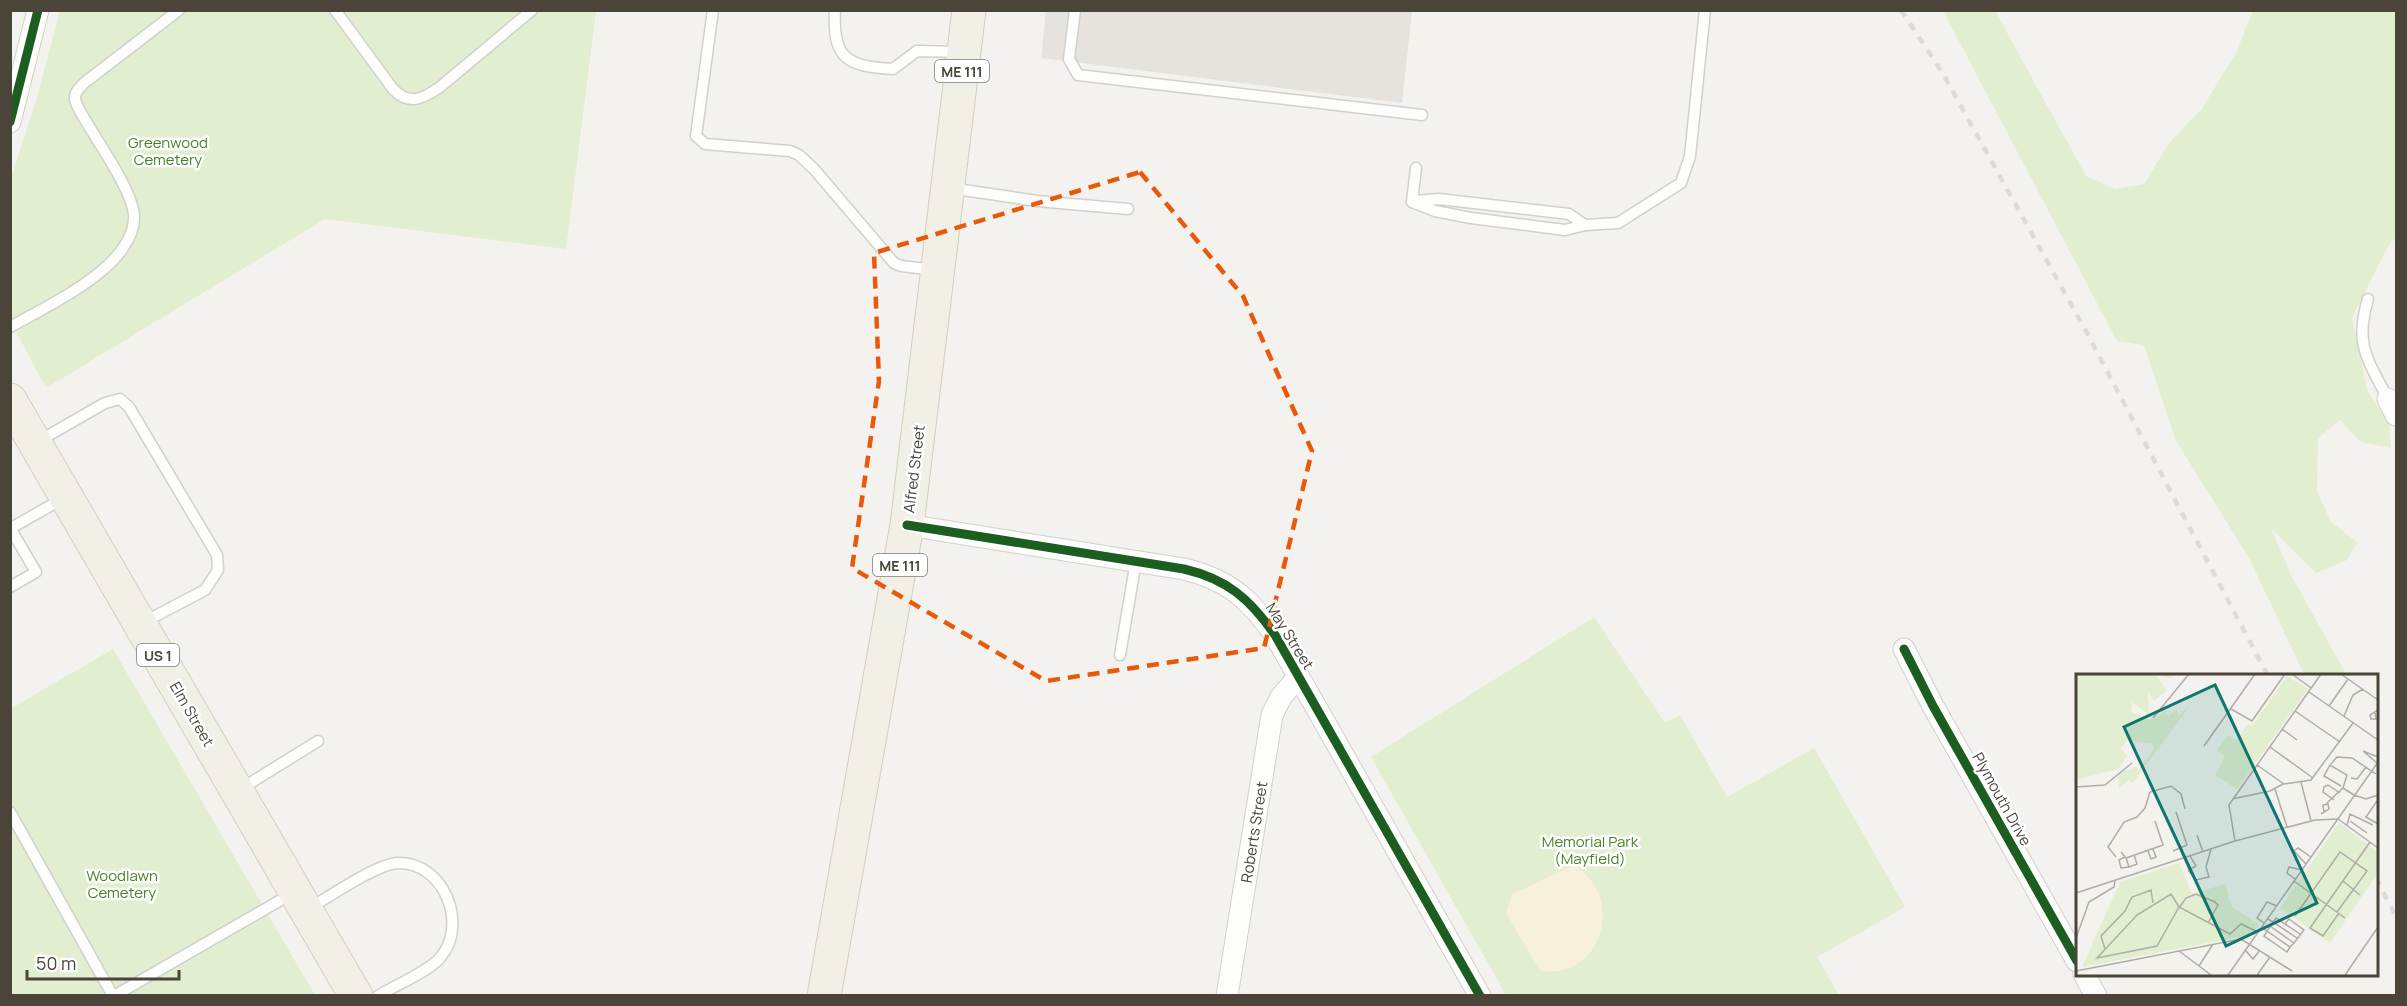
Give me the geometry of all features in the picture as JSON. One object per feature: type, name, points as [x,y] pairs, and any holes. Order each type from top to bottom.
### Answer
[{"type":"main road","name":"Alfred Street","points":[[824,996],[907,525],[969,10]]},
{"type":"main road","name":"Elm Street","points":[[10,400],[356,996]]},
{"type":"street","points":[[10,122],[38,10]]},
{"type":"street","name":"May Street","points":[[907,525],[1197,572],[1234,589],[1264,619],[1480,996]]},
{"type":"street","name":"Plymouth Drive","points":[[1904,649],[1933,706],[2076,959]]},
{"type":"street","name":"Roberts Street","points":[[1227,996],[1272,715],[1281,697],[1298,677]]},
{"type":"street","points":[[2085,976],[2096,996]]},
{"type":"lane","points":[[10,327],[78,287],[105,268],[123,249],[133,230],[134,213],[124,188],[84,118],[75,99],[76,93],[84,83],[179,10]]},
{"type":"lane","points":[[335,10],[393,89],[398,94],[412,100],[426,96],[440,87],[532,10]]},
{"type":"lane","points":[[714,10],[696,136],[700,142],[790,151],[799,155],[814,169],[894,263],[901,266],[937,270]]},
{"type":"lane","points":[[835,10],[834,30],[841,49],[846,58],[860,66],[893,69],[917,51],[964,52]]},
{"type":"lane","points":[[1075,10],[1069,59],[1078,75],[1422,115]]},
{"type":"lane","points":[[1412,202],[1435,211],[1471,218],[1565,230],[1585,225],[1618,223],[1681,183],[1690,156],[1706,10]]},
{"type":"lane","points":[[1412,202],[1416,168]]},
{"type":"lane","points":[[947,188],[1037,201],[1128,209]]},
{"type":"lane","points":[[1412,202],[1438,199],[1569,214],[1585,225]]},
{"type":"lane","points":[[2368,299],[2362,317],[2362,345],[2392,407]]},
{"type":"lane","points":[[34,444],[105,403],[120,399],[129,407],[217,555],[218,570],[205,590],[140,624]]},
{"type":"lane","points":[[10,587],[36,572],[11,527],[65,497]]},
{"type":"lane","points":[[1120,655],[1136,561]]},
{"type":"lane","points":[[236,791],[318,741]]},
{"type":"lane","points":[[10,812],[113,996],[301,900],[382,867],[398,863],[427,872],[441,887],[449,901],[453,920],[449,945],[434,963],[378,996]]},
{"type":"highlighted area","points":[[1140,172],[1243,296],[1312,451],[1264,648],[1046,681],[852,568],[879,381],[874,253]]},
{"type":"green space","name":"Greenwood Cemetery","points":[[60,11],[596,11],[566,249],[325,219],[46,388],[11,322],[10,181],[36,101]]},
{"type":"green space","points":[[1943,11],[1995,11],[2086,176],[2115,189],[2144,184],[2170,142],[2201,110],[2236,53],[2253,11],[2396,11],[2396,237],[2389,245],[2352,317],[2367,390],[2389,424],[2391,448],[2361,442],[2340,420],[2318,438],[2317,491],[2331,522],[2357,542],[2347,560],[2316,573],[2271,528],[2291,575],[2346,674],[2304,674],[2249,558],[2176,441],[2144,345],[2117,341]]},
{"type":"green space","name":"Memorial Park (Mayfield)","points":[[1594,617],[1665,723],[1680,715],[1727,797],[1814,748],[1905,907],[1817,957],[1839,995],[1506,995],[1371,757]]},
{"type":"green space","name":"Woodlawn Cemetery","points":[[113,649],[315,995],[11,995],[10,709]]},
{"type":"sand","points":[[1574,865],[1590,879],[1599,896],[1603,915],[1600,933],[1592,950],[1579,963],[1562,970],[1540,971],[1506,913],[1512,894]]},
{"type":"shaded area","points":[[1046,11],[1412,11],[1402,103],[1041,58]]},
{"type":"railway","points":[[1901,10],[1942,72],[2087,333],[2267,674]]},
{"type":"railway","points":[[2377,880],[2396,917]]},
{"type":"cycle path","points":[[10,122],[38,10]]},
{"type":"cycle path","points":[[907,525],[1184,569],[1213,578],[1247,601],[1275,635],[1480,996]]},
{"type":"cycle path","points":[[1904,649],[1933,706],[2076,959]]}]
